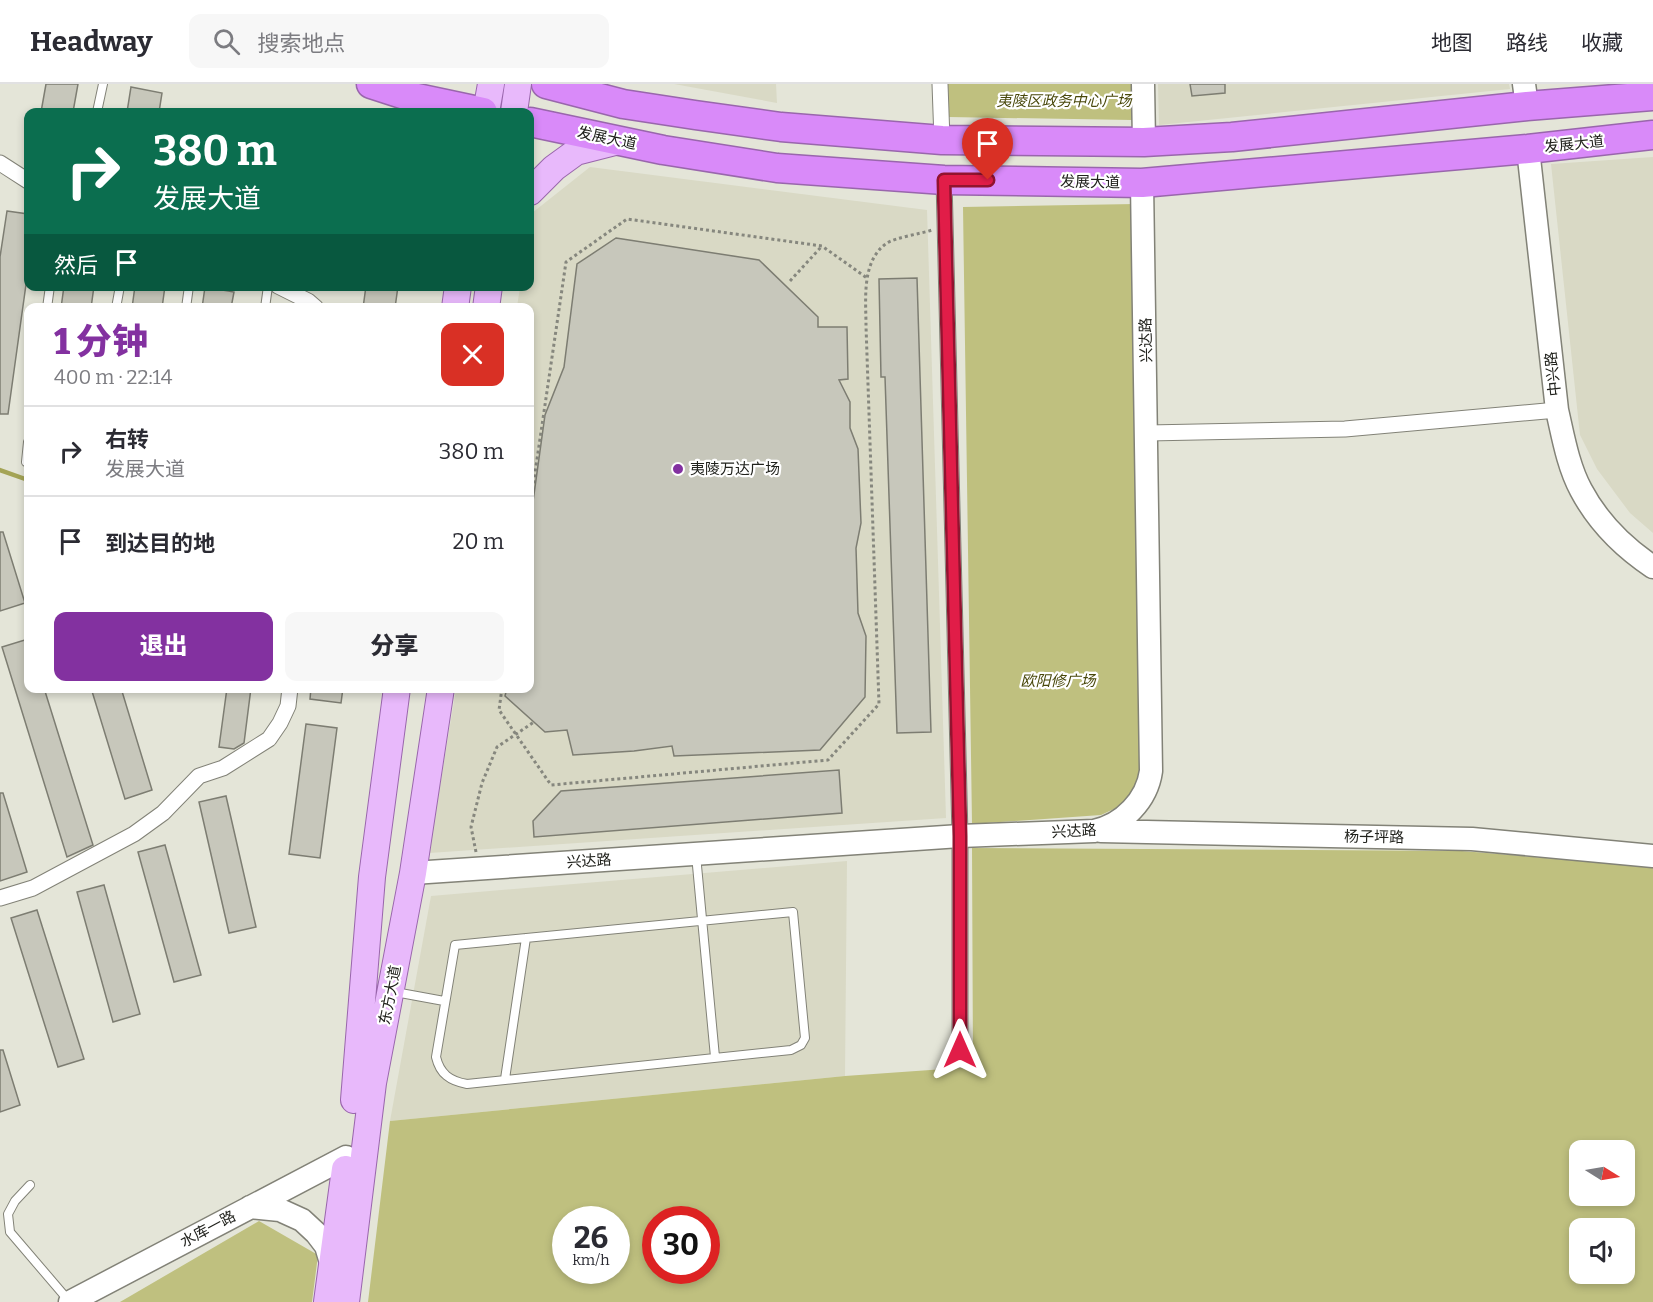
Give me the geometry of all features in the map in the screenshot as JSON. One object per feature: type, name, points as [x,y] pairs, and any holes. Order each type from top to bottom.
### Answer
[{"type":"highway","points":[[371,84],[408,96],[465,108]]},
{"type":"highway","points":[[546,84],[623,104],[782,127],[942,140],[1144,142],[1232,137],[1525,95],[1653,96]]},
{"type":"highway","name":"发展大道","points":[[534,123],[619,141],[777,168],[944,180],[1142,183],[1528,149],[1653,135]]},
{"type":"main road","points":[[485,108],[491,84]]},
{"type":"main road","points":[[501,108],[504,84]]},
{"type":"main road","points":[[515,108],[518,84]]},
{"type":"main road","points":[[529,108],[532,84]]},
{"type":"main road","points":[[595,84],[623,104]]},
{"type":"main road","points":[[408,96],[427,108]]},
{"type":"main road","points":[[534,188],[554,168],[576,152],[619,141]]},
{"type":"main road","name":"东方大道","points":[[346,1302],[365,1083],[372,877],[396,693]]},
{"type":"main road","points":[[365,1083],[414,693]]},
{"type":"main road","points":[[365,1083],[427,693]]},
{"type":"main road","name":"东方大道","points":[[327,1302],[346,1157],[390,991],[414,873],[440,693]]},
{"type":"street","points":[[940,84],[942,140]]},
{"type":"street","points":[[1143,84],[1144,142]]},
{"type":"street","name":"中兴路","points":[[1528,149],[1557,410],[1580,488],[1598,517],[1619,541],[1653,567]]},
{"type":"street","points":[[0,164],[24,179]]},
{"type":"street","points":[[944,180],[960,836],[960,1050]]},
{"type":"street","name":"兴达路","points":[[414,873],[960,836],[1094,831],[1104,829],[1124,817],[1145,793],[1151,771],[1148,433],[1142,183]]},
{"type":"street","points":[[288,291],[310,303]]},
{"type":"street","points":[[1148,433],[1345,429],[1557,410]]},
{"type":"street","points":[[0,898],[33,888],[134,834],[163,813],[199,776],[223,768],[269,739],[288,706],[289,693]]},
{"type":"street","name":"杨子坪路","points":[[1124,817],[1473,824],[1653,842]]},
{"type":"street","name":"杨子坪路","points":[[1094,831],[1472,839],[1653,856]]},
{"type":"street","name":"水库一路","points":[[70,1302],[346,1157]]},
{"type":"street","points":[[250,1207],[280,1210],[302,1220],[326,1246],[332,1266]]},
{"type":"lane","points":[[98,108],[103,84]]},
{"type":"lane","points":[[696,854],[715,1057]]},
{"type":"lane","points":[[793,912],[805,1038],[801,1045],[791,1050],[466,1084],[454,1082],[438,1066],[436,1057],[454,945],[526,938],[793,912]]},
{"type":"lane","points":[[505,1080],[526,938]]},
{"type":"lane","points":[[390,991],[444,1001]]},
{"type":"lane","points":[[30,1185],[15,1201],[8,1214],[10,1232],[70,1302]]},
{"type":"path","points":[[534,480],[566,262],[627,219],[822,246],[867,278]]},
{"type":"path","points":[[501,693],[499,710],[551,785],[828,760],[879,704],[866,326],[867,278],[873,256],[888,242],[945,227]]},
{"type":"path","points":[[790,281],[822,246]]},
{"type":"path","points":[[479,868],[471,827],[482,783],[497,747],[534,722]]},
{"type":"shaded area","points":[[674,84],[776,84],[777,103]]},
{"type":"shaded area","points":[[1158,84],[1509,84],[1510,89],[1159,125]]},
{"type":"shaded area","points":[[1653,157],[1653,533],[1630,513],[1597,469],[1580,435],[1551,164]]},
{"type":"shaded area","name":"夷陵万达广场","points":[[590,167],[927,210],[946,818],[429,853],[455,693],[534,693],[534,303],[518,303],[519,291],[534,291],[534,211]]},
{"type":"shaded area","points":[[847,861],[845,1076],[390,1121],[431,896]]},
{"type":"green space","name":"夷陵区政务中心广场","points":[[948,84],[1133,84],[1132,120],[949,117]]},
{"type":"green space","name":"欧阳修广场","points":[[1135,204],[1147,773],[1131,801],[1101,815],[972,824],[963,207]]},
{"type":"green space","points":[[972,848],[1462,851],[1653,867],[1653,1302],[368,1302],[390,1121],[845,1076],[973,1067]]},
{"type":"green space","points":[[259,1221],[318,1255],[312,1302],[120,1302]]},
{"type":"building","points":[[46,84],[78,84],[74,108],[42,108]]},
{"type":"building","points":[[1190,84],[1225,84],[1225,93],[1192,96]]},
{"type":"building","points":[[131,87],[162,93],[160,108],[128,108]]},
{"type":"building","points":[[7,211],[24,213],[25,291],[8,414],[0,414],[0,257]]},
{"type":"building","name":"夷陵万达广场","points":[[616,238],[759,260],[818,317],[818,327],[847,327],[848,379],[839,380],[850,402],[850,428],[858,449],[861,523],[856,548],[858,613],[866,636],[865,697],[820,750],[674,756],[672,746],[573,755],[567,730],[545,732],[505,696],[506,693],[534,693],[534,494],[545,415],[564,367],[577,264]]},
{"type":"building","points":[[917,278],[931,732],[897,733],[885,377],[881,377],[879,279]]},
{"type":"building","points":[[63,291],[93,291],[92,303],[62,303]]},
{"type":"building","points":[[134,291],[164,291],[163,303],[133,303]]},
{"type":"building","points":[[204,291],[234,292],[232,303],[203,303]]},
{"type":"building","points":[[365,291],[397,291],[396,303],[364,303]]},
{"type":"building","points":[[0,532],[3,532],[24,603],[0,611]]},
{"type":"building","points":[[24,640],[24,693],[46,693],[93,845],[67,857],[2,647]]},
{"type":"building","points":[[93,693],[123,693],[152,790],[125,799]]},
{"type":"building","points":[[226,693],[250,693],[244,743],[234,749],[219,747]]},
{"type":"building","points":[[311,693],[342,693],[341,703],[310,699]]},
{"type":"building","points":[[306,724],[337,728],[320,858],[289,854]]},
{"type":"building","points":[[839,770],[842,813],[534,837],[533,821],[561,791]]},
{"type":"building","points":[[0,793],[3,793],[27,872],[0,881]]},
{"type":"building","points":[[226,796],[256,927],[229,933],[199,802]]},
{"type":"building","points":[[165,845],[201,975],[174,982],[138,852]]},
{"type":"building","points":[[104,885],[140,1014],[113,1022],[77,892]]},
{"type":"building","points":[[37,910],[84,1059],[58,1067],[11,918]]},
{"type":"building","points":[[0,1050],[3,1050],[20,1105],[0,1112]]},
{"type":"waterway","points":[[0,470],[24,479]]},
{"type":"place","name":"夷陵万达广场","points":[[678,469]]},
{"type":"route","points":[[960,1050],[960,836],[944,180],[988,180]]}]
